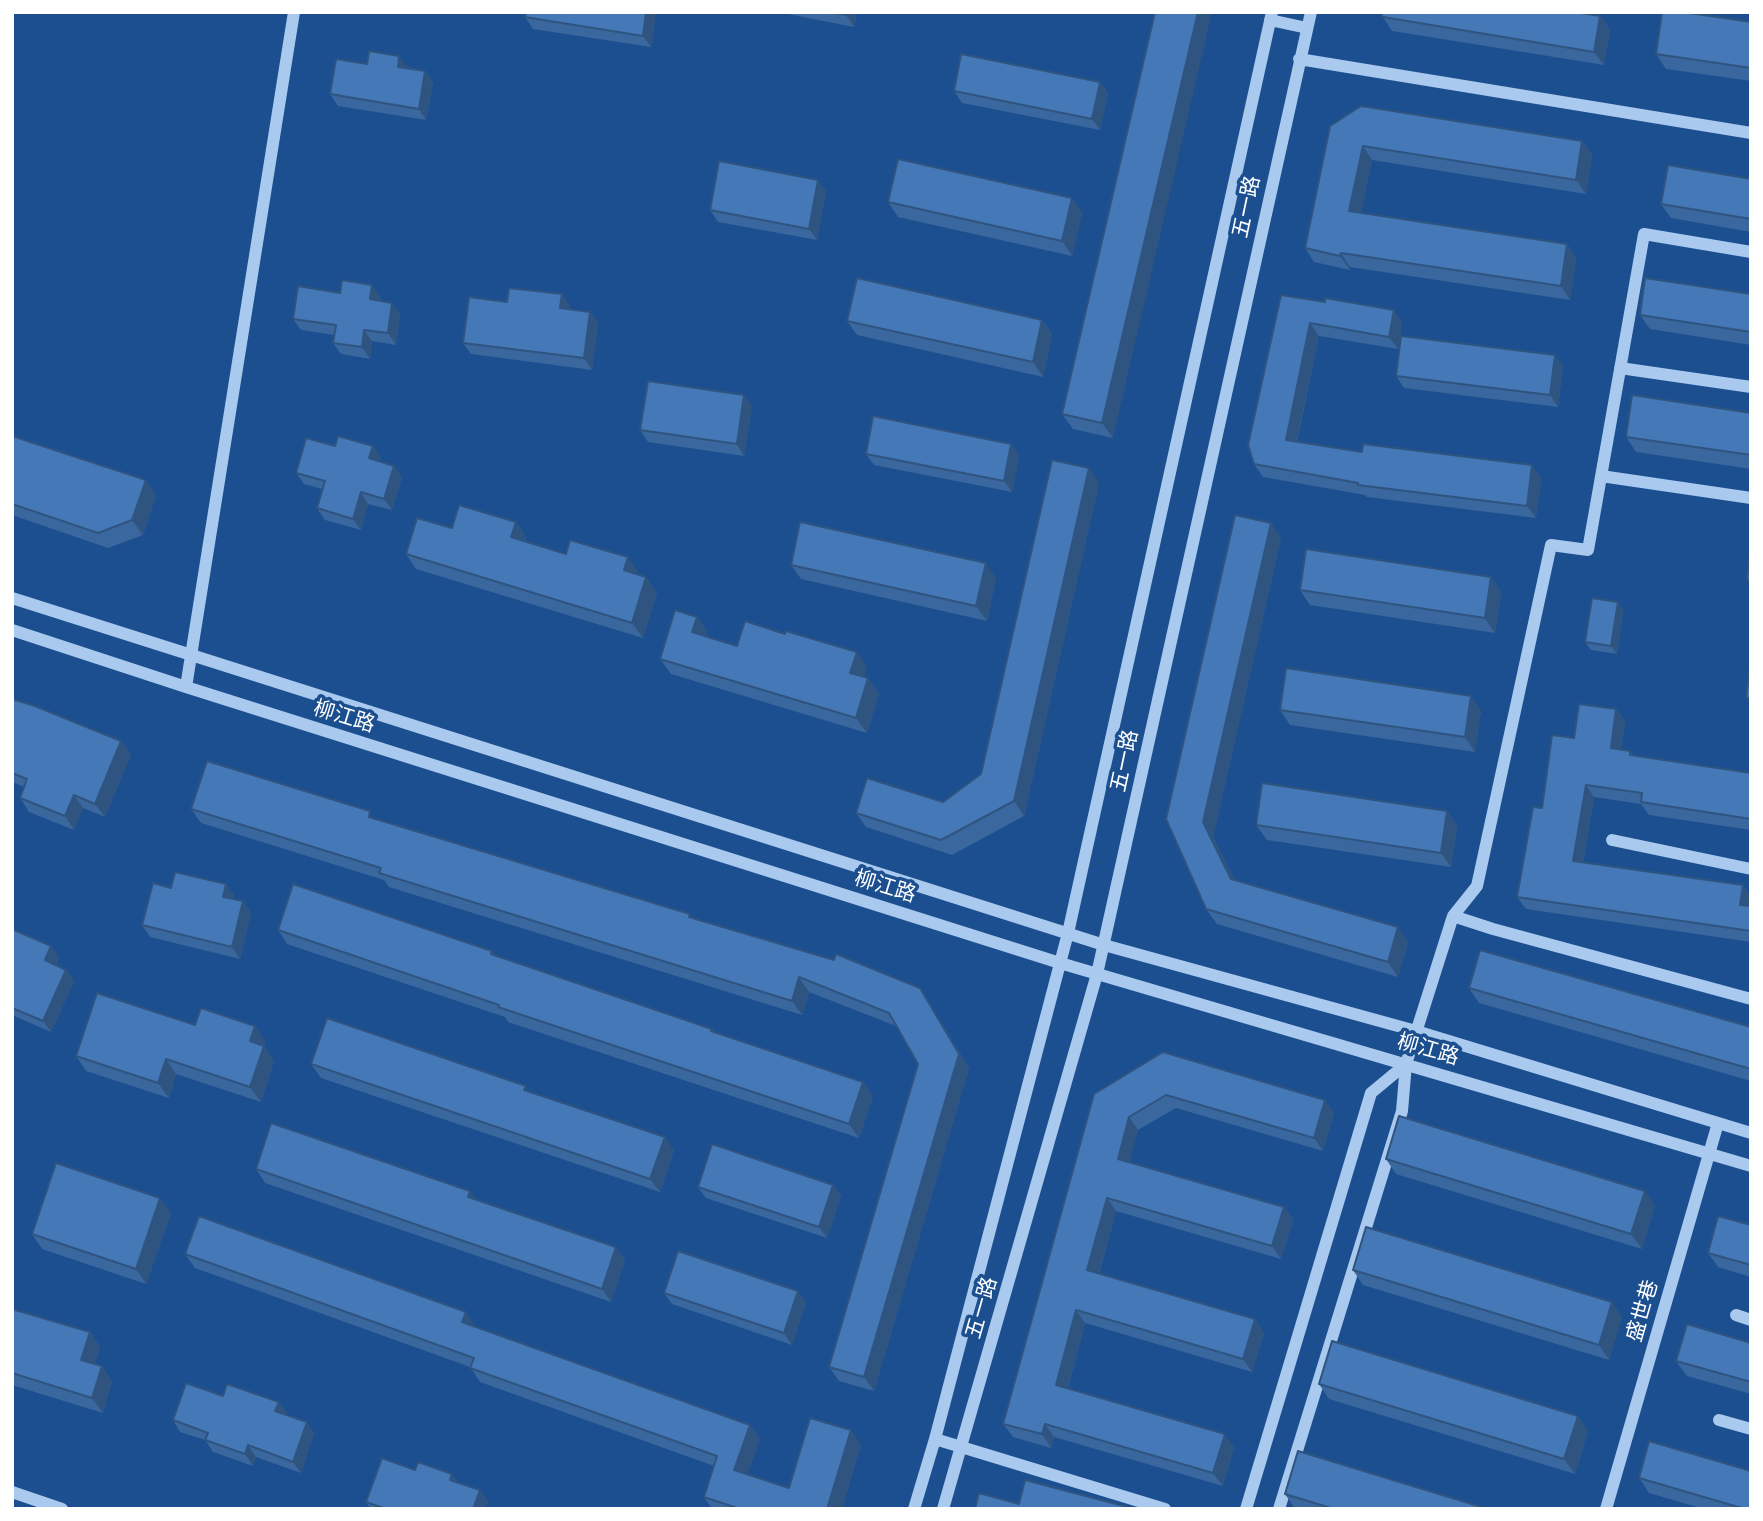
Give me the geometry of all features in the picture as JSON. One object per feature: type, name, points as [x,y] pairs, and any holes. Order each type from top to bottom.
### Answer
[{"type":"street","points":[[186,687],[294,12]]},
{"type":"street","name":"五一路","points":[[943,1509],[1097,974],[1311,12]]},
{"type":"street","points":[[1271,16],[1307,28]]},
{"type":"street","name":"五一路","points":[[914,1509],[935,1439],[1068,933],[1271,16]]},
{"type":"street","points":[[1299,59],[1751,133]]},
{"type":"street","points":[[1279,1509],[1402,1111],[1406,1064],[1416,1031],[1453,916],[1478,886],[1551,545],[1588,550],[1644,234],[1751,253]]},
{"type":"street","points":[[1620,368],[1751,387]]},
{"type":"street","points":[[1601,476],[1751,498]]},
{"type":"street","name":"柳江路","points":[[12,598],[1104,945],[1416,1031],[1751,1133]]},
{"type":"street","name":"柳江路","points":[[12,631],[1097,974],[1751,1166]]},
{"type":"street","points":[[1612,840],[1751,869]]},
{"type":"street","points":[[1453,916],[1751,999]]},
{"type":"street","points":[[1246,1509],[1371,1093],[1406,1064]]},
{"type":"street","name":"盛世巷","points":[[1606,1509],[1718,1123]]},
{"type":"street","points":[[1736,1315],[1751,1320]]},
{"type":"street","points":[[1719,1420],[1751,1429]]},
{"type":"street","points":[[935,1439],[1165,1509]]},
{"type":"street","points":[[12,1492],[62,1509]]},
{"type":"building","points":[[526,12],[646,12],[643,36],[525,17]]},
{"type":"building","points":[[1155,12],[1198,12],[1102,423],[1062,414]]},
{"type":"building","points":[[1379,12],[1575,12],[1600,16],[1594,52],[1383,17]]},
{"type":"building","points":[[1662,12],[1682,12],[1751,22],[1751,68],[1656,54]]},
{"type":"building","points":[[369,51],[399,56],[398,67],[425,71],[419,109],[330,94],[336,59],[367,64]]},
{"type":"building","points":[[961,54],[1100,82],[1092,119],[954,91]]},
{"type":"building","points":[[1361,106],[1582,141],[1576,180],[1363,146],[1349,211],[1567,244],[1561,286],[1341,253],[1340,256],[1305,248],[1330,126]]},
{"type":"building","points":[[898,159],[1072,198],[1062,241],[888,202]]},
{"type":"building","points":[[719,161],[818,180],[809,229],[710,210]]},
{"type":"building","points":[[1668,165],[1751,179],[1751,219],[1661,204]]},
{"type":"building","points":[[857,278],[1042,320],[1033,362],[847,321]]},
{"type":"building","points":[[1645,278],[1751,294],[1751,332],[1640,315]]},
{"type":"building","points":[[342,280],[372,285],[370,299],[392,303],[388,333],[364,330],[362,347],[333,343],[336,325],[293,319],[298,286],[340,293]]},
{"type":"building","points":[[509,288],[562,294],[560,308],[590,312],[584,358],[463,343],[469,297],[507,302]]},
{"type":"building","points":[[1281,295],[1325,302],[1325,298],[1394,310],[1389,337],[1310,323],[1286,440],[1362,452],[1363,444],[1532,465],[1527,506],[1358,485],[1254,464],[1248,445]]},
{"type":"building","points":[[1401,336],[1555,355],[1550,395],[1396,376]]},
{"type":"building","points":[[648,381],[744,395],[737,444],[640,430]]},
{"type":"building","points":[[1632,395],[1751,413],[1751,455],[1626,437]]},
{"type":"building","points":[[873,416],[1011,444],[1004,481],[866,454]]},
{"type":"building","points":[[12,436],[146,480],[132,520],[98,533],[12,504]]},
{"type":"building","points":[[338,436],[373,446],[369,458],[394,466],[384,499],[361,492],[353,519],[317,508],[325,481],[296,473],[306,438],[335,446]]},
{"type":"building","points":[[1052,460],[1089,468],[1014,801],[941,840],[856,813],[867,778],[943,802],[981,774]]},
{"type":"building","points":[[459,505],[516,522],[511,537],[566,554],[570,540],[628,557],[624,570],[646,577],[632,623],[406,554],[417,518],[452,528]]},
{"type":"building","points":[[1235,515],[1271,523],[1203,822],[1231,879],[1398,927],[1388,962],[1206,909],[1166,819]]},
{"type":"building","points":[[800,522],[986,563],[976,606],[791,565]]},
{"type":"building","points":[[1751,543],[1751,580],[1747,580]]},
{"type":"building","points":[[1306,549],[1491,577],[1485,618],[1300,590]]},
{"type":"building","points":[[1592,598],[1618,602],[1611,646],[1585,642]]},
{"type":"building","points":[[675,610],[697,617],[692,632],[737,646],[745,621],[857,652],[850,673],[868,678],[856,718],[660,659]]},
{"type":"building","points":[[1751,661],[1751,698],[1746,698]]},
{"type":"building","points":[[1286,668],[1471,696],[1465,737],[1280,710]]},
{"type":"building","points":[[12,699],[121,741],[95,804],[74,795],[65,816],[20,798],[27,779],[12,773]]},
{"type":"building","points":[[1579,704],[1616,709],[1611,748],[1630,751],[1630,755],[1751,773],[1751,819],[1641,802],[1642,793],[1586,785],[1573,861],[1743,885],[1740,905],[1751,906],[1751,931],[1517,897],[1533,807],[1542,808],[1552,735],[1574,738]]},
{"type":"building","points":[[207,761],[370,811],[369,817],[690,914],[689,917],[834,960],[836,954],[920,988],[959,1054],[864,1377],[829,1367],[918,1064],[889,1013],[799,977],[792,1001],[379,873],[381,868],[191,809]]},
{"type":"building","points":[[1262,783],[1447,811],[1441,853],[1256,825]]},
{"type":"building","points":[[175,872],[226,884],[223,897],[243,901],[232,947],[142,925],[153,883],[171,888]]},
{"type":"building","points":[[293,884],[863,1082],[849,1124],[498,1007],[499,1005],[278,930]]},
{"type":"building","points":[[12,929],[51,946],[45,960],[66,970],[43,1021],[12,1008]]},
{"type":"building","points":[[1480,950],[1751,1027],[1751,1069],[1469,988]]},
{"type":"building","points":[[97,993],[195,1025],[201,1008],[255,1026],[250,1041],[264,1046],[250,1087],[166,1059],[158,1083],[76,1056]]},
{"type":"building","points":[[327,1018],[526,1086],[524,1090],[665,1137],[650,1179],[311,1064]]},
{"type":"building","points":[[1163,1052],[1325,1100],[1314,1138],[1166,1095],[1129,1117],[1118,1159],[1284,1207],[1272,1246],[1107,1198],[1087,1270],[1255,1319],[1243,1359],[1076,1310],[1056,1385],[1225,1434],[1213,1473],[1045,1424],[1042,1434],[1003,1424],[1094,1094]]},
{"type":"building","points":[[1399,1116],[1645,1191],[1631,1234],[1386,1159]]},
{"type":"building","points":[[271,1123],[470,1191],[468,1197],[616,1247],[602,1289],[256,1169]]},
{"type":"building","points":[[712,1144],[833,1185],[819,1227],[698,1187]]},
{"type":"building","points":[[56,1163],[160,1198],[136,1269],[32,1234]]},
{"type":"building","points":[[199,1216],[466,1312],[462,1322],[750,1425],[734,1470],[789,1488],[810,1418],[851,1430],[827,1509],[740,1509],[704,1497],[717,1456],[470,1368],[474,1358],[185,1254]]},
{"type":"building","points":[[1718,1216],[1751,1225],[1751,1265],[1708,1253]]},
{"type":"building","points":[[1366,1227],[1612,1302],[1599,1345],[1353,1270]]},
{"type":"building","points":[[678,1251],[798,1291],[784,1333],[664,1293]]},
{"type":"building","points":[[12,1309],[90,1332],[81,1360],[102,1366],[92,1398],[12,1373]]},
{"type":"building","points":[[1687,1324],[1751,1343],[1751,1382],[1676,1361]]},
{"type":"building","points":[[1332,1341],[1578,1416],[1564,1459],[1319,1384]]},
{"type":"building","points":[[186,1383],[223,1396],[227,1384],[279,1402],[275,1411],[307,1422],[293,1462],[248,1445],[245,1454],[205,1440],[208,1433],[173,1420]]},
{"type":"building","points":[[1649,1441],[1751,1471],[1751,1509],[1639,1478]]},
{"type":"building","points":[[1298,1451],[1488,1509],[1334,1509],[1285,1494]]},
{"type":"building","points":[[382,1458],[415,1470],[418,1462],[452,1474],[450,1480],[480,1490],[473,1509],[386,1509],[366,1502]]},
{"type":"building","points":[[1025,1480],[1135,1509],[975,1509],[979,1493],[1019,1504]]}]
